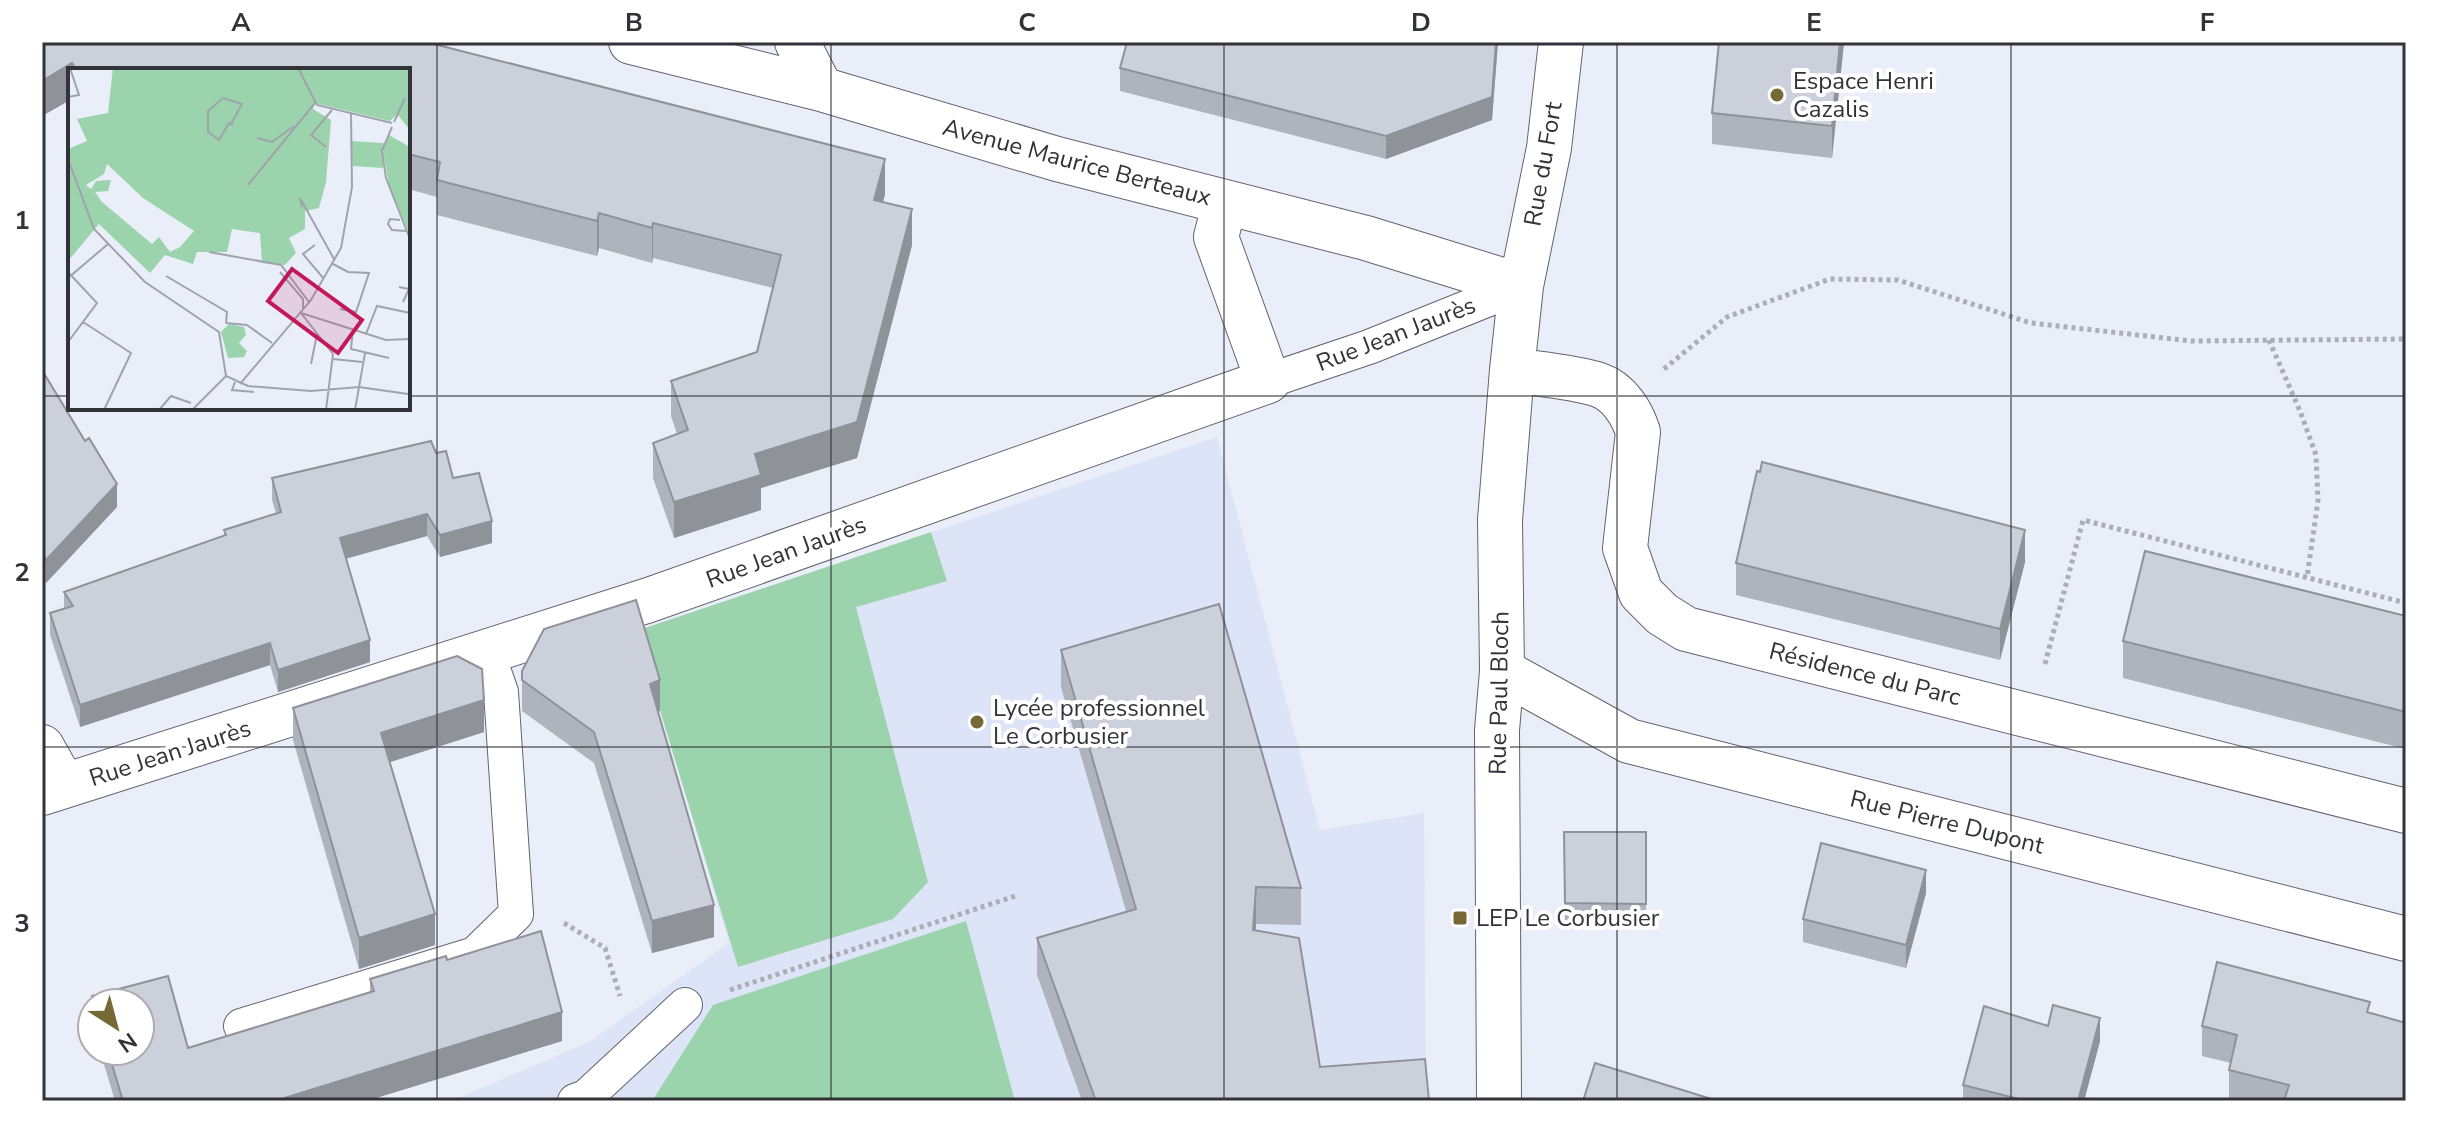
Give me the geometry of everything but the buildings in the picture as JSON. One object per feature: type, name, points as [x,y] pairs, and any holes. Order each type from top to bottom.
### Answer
[{"type":"street","name":"Avenue Maurice Berteaux","points":[[631,42],[821,89],[1057,159],[1366,238],[1521,286]]},
{"type":"street","points":[[797,42],[821,89]]},
{"type":"street","name":"Rue du Fort","points":[[1521,286],[1549,148],[1561,42]]},
{"type":"street","points":[[1225,202],[1216,237],[1268,381]]},
{"type":"street","name":"Rue Paul Bloch","points":[[1499,1101],[1497,730],[1502,671],[1500,520],[1521,286]]},
{"type":"street","points":[[1512,370],[1601,386],[1623,403]]},
{"type":"street","name":"Rue Jean Jaurès","points":[[53,790],[649,600],[1268,381]]},
{"type":"street","name":"Résidence du Parc","points":[[1623,403],[1633,416],[1638,432],[1625,548],[1641,593],[1662,614],[1686,629],[2406,811]]},
{"type":"street","name":"Rue Pierre Dupont","points":[[1502,671],[1629,741],[2406,939]]},
{"type":"street","points":[[42,747],[53,790]]},
{"type":"lane","name":"Rue Jean Jaurès","points":[[1268,381],[1369,347],[1521,286]]},
{"type":"lane","points":[[241,1026],[475,954],[516,914],[501,692],[487,652]]},
{"type":"lane","points":[[575,1101],[586,1097],[685,1005]]},
{"type":"path","points":[[1623,403],[1727,317],[1830,279],[1898,280],[2031,323],[2191,341],[2406,339]]},
{"type":"path","points":[[2269,340],[2316,455],[2318,501],[2307,577]]},
{"type":"path","points":[[2032,717],[2083,520],[2406,603]]},
{"type":"path","points":[[685,1005],[1018,895]]},
{"type":"path","points":[[605,948],[624,1009]]},
{"type":"shaded area","name":"Lycée professionnel Le Corbusier","points":[[1217,437],[1320,830],[1424,813],[1426,1101],[451,1101],[589,1042],[729,943],[636,631]]},
{"type":"green space","points":[[931,532],[947,581],[856,607],[928,882],[893,919],[738,967],[636,631]]},
{"type":"green space","points":[[966,921],[1015,1101],[652,1101],[713,1005]]},
{"type":"place","name":"Espace Henri Cazalis","points":[[1777,95]]},
{"type":"place","name":"Lycée professionnel Le Corbusier","points":[[977,722]]},
{"type":"place","name":"LEP Le Corbusier","points":[[1460,918]]}]
